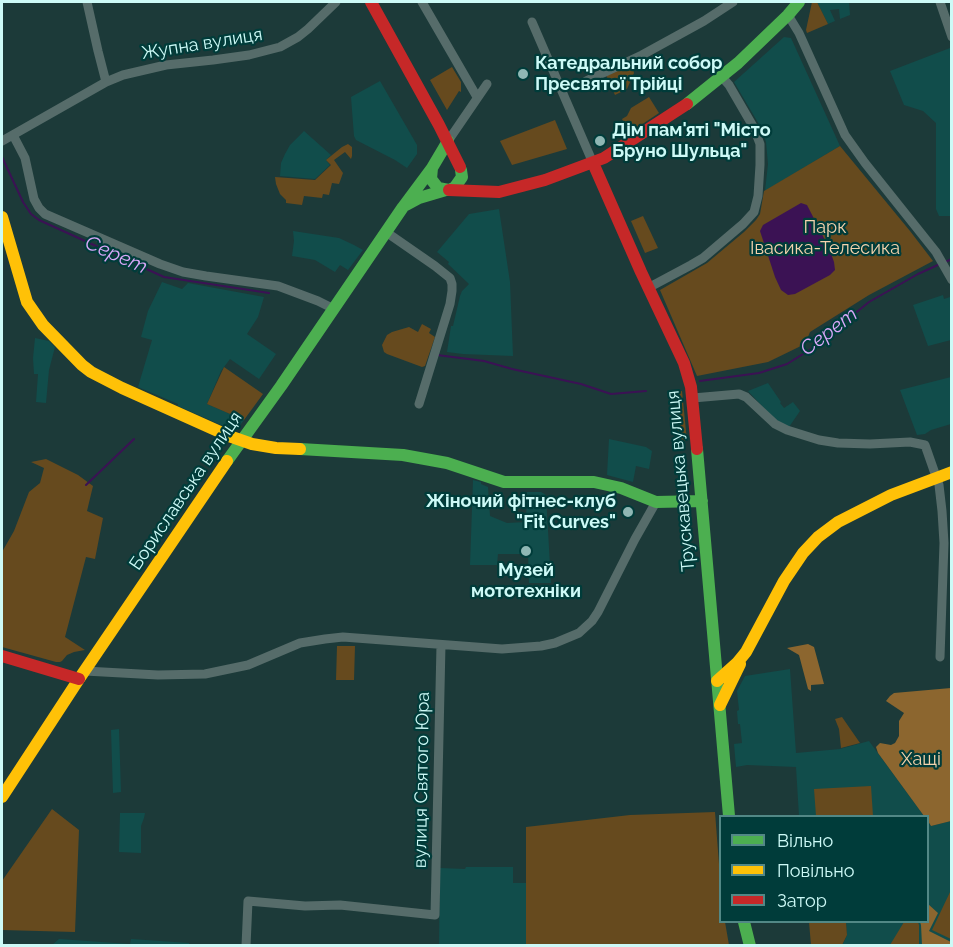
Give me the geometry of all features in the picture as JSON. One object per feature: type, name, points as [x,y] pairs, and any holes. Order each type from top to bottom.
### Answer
[{"type":"street","points":[[87,2],[106,82]]},
{"type":"street","name":"Жупна вулиця","points":[[2,141],[106,82],[123,75],[154,66],[241,56],[280,47],[315,24],[336,2]]},
{"type":"street","points":[[371,2],[448,141],[461,169],[462,177],[455,187],[419,198],[403,207]]},
{"type":"street","points":[[422,2],[477,97]]},
{"type":"street","points":[[586,81],[642,55],[733,2]]},
{"type":"street","points":[[485,192],[472,184],[456,162],[446,158],[439,160],[433,166],[430,176],[438,188],[448,190],[485,192],[499,192],[593,163],[691,102],[722,77],[799,2]]},
{"type":"street","points":[[940,2],[951,37]]},
{"type":"street","points":[[788,15],[845,135],[939,257],[951,280]]},
{"type":"street","points":[[532,22],[593,163]]},
{"type":"street","points":[[648,288],[703,258],[754,212],[758,196],[760,144],[754,128],[722,77]]},
{"type":"street","points":[[448,141],[487,84]]},
{"type":"street","points":[[13,135],[25,158],[34,199],[45,214],[159,264],[183,272],[278,286],[334,309]]},
{"type":"street","name":"Бориславська вулиця","points":[[2,797],[82,675],[448,141]]},
{"type":"street","name":"Трускавецька вулиця","points":[[593,163],[648,288],[671,334],[691,387],[729,815]]},
{"type":"street","points":[[2,217],[27,302],[43,325],[82,365],[128,391],[242,441],[276,448],[403,455],[447,464],[504,482],[594,482],[621,488],[657,502],[702,501]]},
{"type":"street","points":[[387,232],[450,278],[452,284],[450,304],[419,404]]},
{"type":"street","points":[[691,387],[739,394],[746,397],[775,424],[819,440],[854,444],[910,442],[925,445],[939,485],[944,543],[940,657]]},
{"type":"street","points":[[719,706],[741,659],[784,581],[803,553],[818,537],[838,522],[898,491],[951,472]]},
{"type":"street","points":[[2,656],[82,675],[204,674],[248,665],[300,643],[333,638],[491,648],[525,648],[555,643],[579,633],[592,621],[657,502]]},
{"type":"street","name":"вулиця Святого Юра","points":[[246,945],[248,901],[305,906],[340,905],[435,915],[441,645]]},
{"type":"street","points":[[715,665],[741,659]]},
{"type":"street","points":[[717,681],[741,659]]},
{"type":"street","points":[[744,923],[750,945]]},
{"type":"shaded area","points":[[817,2],[849,2],[850,15],[840,19],[839,9],[830,10],[835,21],[828,24]]},
{"type":"shaded area","points":[[784,37],[791,38],[840,146],[765,191],[768,164],[766,142],[760,126],[734,82]]},
{"type":"shaded area","points":[[950,48],[951,216],[939,216],[936,209],[936,123],[923,111],[904,105],[890,71]]},
{"type":"shaded area","points":[[380,81],[417,145],[417,154],[407,168],[356,140],[354,136],[351,97]]},
{"type":"shaded area","points":[[304,131],[331,155],[326,160],[330,165],[315,179],[280,176],[281,163],[285,154],[290,145]]},
{"type":"shaded area","points":[[801,203],[807,205],[829,248],[835,270],[795,294],[788,295],[781,290],[775,277],[760,231],[763,225]]},
{"type":"shaded area","points":[[499,209],[510,282],[513,356],[447,352],[451,326],[453,326],[460,296],[469,284],[437,252],[469,214]]},
{"type":"shaded area","points":[[293,231],[339,238],[363,250],[348,270],[340,265],[335,272],[315,260],[292,256]]},
{"type":"shaded area","points":[[162,282],[182,289],[188,283],[264,297],[258,317],[247,334],[276,354],[259,379],[230,359],[221,371],[207,404],[244,420],[237,429],[228,428],[138,387],[152,340],[141,337],[148,311]]},
{"type":"shaded area","points":[[943,295],[944,299],[950,297],[951,302],[951,340],[928,346],[913,305]]},
{"type":"shaded area","points":[[35,338],[49,341],[55,347],[49,370],[46,403],[36,402],[38,374],[34,374]]},
{"type":"shaded area","points":[[951,377],[951,424],[917,435],[900,390]]},
{"type":"shaded area","points":[[768,383],[784,408],[793,402],[800,411],[789,427],[777,422],[748,391]]},
{"type":"shaded area","points":[[609,439],[646,447],[652,451],[649,469],[636,466],[633,482],[607,475]]},
{"type":"shaded area","points":[[473,480],[488,487],[490,516],[507,523],[526,522],[527,492],[541,492],[546,495],[551,583],[529,583],[528,554],[498,554],[497,565],[470,565]]},
{"type":"shaded area","points":[[790,669],[796,753],[840,749],[869,741],[923,815],[799,815],[796,767],[747,765],[736,767],[734,744],[742,743],[740,724],[738,724],[737,691],[745,676]]},
{"type":"shaded area","points":[[119,729],[121,792],[113,793],[111,730]]},
{"type":"shaded area","points":[[120,813],[145,813],[141,826],[141,853],[119,852]]},
{"type":"shaded area","points":[[951,821],[951,945],[842,946],[847,935],[846,923],[929,923],[929,823],[931,826]]},
{"type":"shaded area","points":[[466,867],[513,867],[513,883],[526,883],[526,945],[439,946],[440,868],[465,869]]},
{"type":"shaded area","points":[[59,939],[130,944],[131,939],[189,943],[189,946],[52,945]]},
{"type":"green space","points":[[812,2],[817,2],[828,24],[807,33],[806,30]]},
{"type":"green space","points":[[632,63],[634,73],[627,89],[615,95],[606,75]]},
{"type":"green space","points":[[452,67],[461,82],[461,92],[459,91],[447,110],[430,80]]},
{"type":"green space","points":[[649,97],[659,113],[629,133],[622,119],[627,116],[631,108]]},
{"type":"green space","points":[[555,120],[567,149],[512,165],[500,141]]},
{"type":"green space","points":[[348,144],[352,147],[351,159],[345,152],[334,160],[343,173],[339,184],[332,183],[329,195],[323,194],[322,198],[304,196],[302,205],[286,203],[280,194],[275,177],[315,180],[331,165],[326,160]]},
{"type":"green space","name":"Парк Івасика-Телесика","points":[[840,146],[933,261],[869,295],[810,332],[805,344],[768,362],[697,376],[660,290],[707,263],[744,232],[760,214],[764,191]]},
{"type":"green space","points":[[643,216],[658,248],[645,253],[631,221]]},
{"type":"green space","points":[[422,324],[431,329],[429,333],[435,337],[425,366],[422,367],[384,352],[382,345],[387,335],[409,327],[418,332]]},
{"type":"green space","points":[[224,367],[263,394],[244,420],[207,404]]},
{"type":"green space","points":[[682,391],[687,441],[678,441],[675,392]]},
{"type":"green space","points":[[46,459],[78,475],[93,486],[87,511],[103,518],[95,559],[86,557],[65,637],[85,650],[67,655],[60,662],[2,647],[2,552],[14,531],[29,492],[40,483],[44,468],[31,462]]},
{"type":"green space","points":[[808,644],[814,647],[824,684],[811,685],[811,691],[808,689],[799,655],[787,648]]},
{"type":"green space","points":[[337,646],[355,646],[354,680],[336,680]]},
{"type":"green space","name":"Хащі","points":[[951,688],[951,821],[931,826],[929,815],[923,815],[878,753],[876,747],[880,743],[891,745],[899,736],[899,721],[904,713],[886,701],[894,693]]},
{"type":"green space","points":[[842,717],[860,743],[841,748],[839,729],[835,719]]},
{"type":"green space","points":[[871,786],[873,815],[816,815],[814,789]]},
{"type":"green space","points":[[52,809],[79,830],[75,932],[2,930],[2,881]]},
{"type":"green space","points":[[715,812],[719,864],[719,923],[725,923],[729,945],[526,945],[526,827],[630,815]]},
{"type":"green space","points":[[951,890],[952,938],[951,939],[932,930]]},
{"type":"green space","points":[[929,905],[938,913],[929,931],[951,942],[951,945],[922,945],[920,923],[929,923]]},
{"type":"green space","points":[[809,923],[846,923],[847,935],[842,945],[811,945]]},
{"type":"green space","points":[[903,923],[918,923],[919,945],[890,945]]},
{"type":"waterway","name":"Серет","points":[[2,157],[23,202],[31,214],[39,220],[164,277],[269,293]]},
{"type":"waterway","name":"Серет","points":[[945,262],[952,259]]},
{"type":"waterway","name":"Серет","points":[[700,381],[759,373],[787,364],[811,349],[869,302],[940,264]]},
{"type":"waterway","name":"Серет","points":[[437,355],[484,361],[581,384],[611,394],[646,391]]},
{"type":"waterway","points":[[86,485],[134,439]]},
{"type":"traffic: fast","points":[[687,104],[738,63],[799,2]]},
{"type":"traffic: fast","points":[[448,141],[432,168],[431,179],[438,188],[449,190],[455,187],[462,177],[461,170]]},
{"type":"traffic: fast","points":[[227,461],[432,168]]},
{"type":"traffic: fast","points":[[406,205],[419,198],[446,190]]},
{"type":"traffic: fast","points":[[300,449],[403,455],[447,463],[504,482],[594,482],[621,488],[656,502],[702,501]]},
{"type":"traffic: fast","points":[[697,449],[729,815]]},
{"type":"traffic: fast","points":[[744,923],[750,946]]},
{"type":"traffic: slow","points":[[2,217],[27,302],[43,325],[82,365],[122,388],[229,436],[252,444],[300,449]]},
{"type":"traffic: slow","points":[[2,797],[227,461]]},
{"type":"traffic: slow","points":[[717,681],[746,652],[784,581],[803,553],[818,537],[838,522],[891,495],[952,472]]},
{"type":"traffic: slow","points":[[720,705],[740,664]]},
{"type":"traffic: jam","points":[[371,2],[460,167]]},
{"type":"traffic: jam","points":[[449,190],[499,192],[545,180],[604,158],[687,104]]},
{"type":"traffic: jam","points":[[593,163],[684,363],[691,387],[697,449]]},
{"type":"traffic: jam","points":[[2,656],[79,679]]},
{"type":"place","name":"Катедральний собор Пресвятої Трійці","points":[[523,74]]},
{"type":"place","name":"Дім пам'яті \"Місто Бруно Шульца\"","points":[[600,141]]},
{"type":"place","name":"Жіночий фітнес-клуб \"Fit Curves\"","points":[[628,512]]},
{"type":"place","name":"Музей мототехніки","points":[[526,551]]}]
